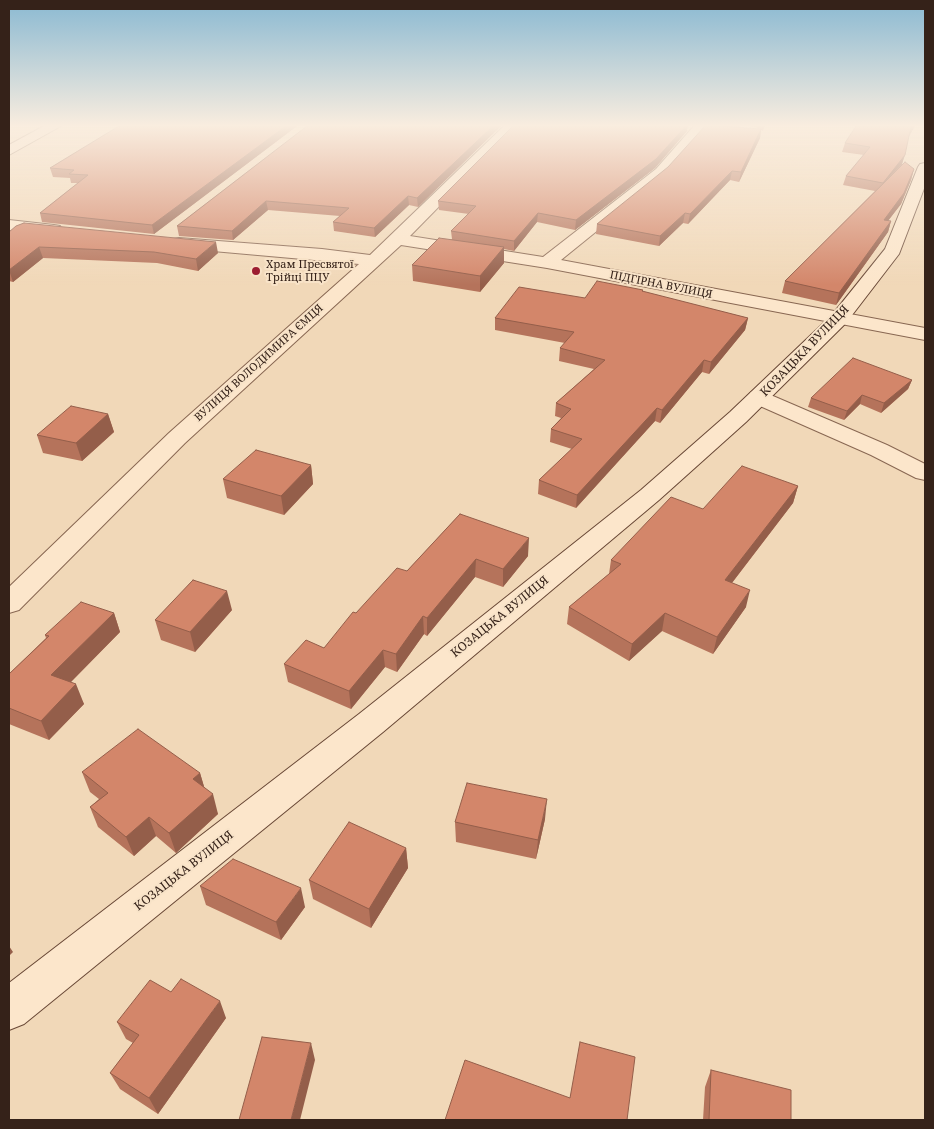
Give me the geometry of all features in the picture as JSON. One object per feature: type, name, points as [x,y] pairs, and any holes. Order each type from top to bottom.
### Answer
[{"type":"street","name":"ВУЛИЦЯ ВОЛОДИМИРА ЄМЦЯ","points":[[9,603],[177,438],[371,260],[397,239],[458,179]]},
{"type":"street","points":[[547,263],[653,179]]},
{"type":"street","name":"КОЗАЦЬКА ВУЛИЦЯ","points":[[9,1009],[379,716],[650,495],[759,398],[839,319],[893,250],[920,179]]},
{"type":"street","points":[[9,225],[68,231]]},
{"type":"street","points":[[169,236],[371,260]]},
{"type":"street","name":"ПІДГІРНА ВУЛИЦЯ","points":[[397,239],[547,263],[925,334]]},
{"type":"street","points":[[759,398],[879,450],[925,473]]},
{"type":"building","points":[[83,179],[215,179],[152,225],[40,213]]},
{"type":"building","points":[[239,179],[437,179],[417,198],[408,196],[374,228],[333,222],[349,208],[266,201],[232,231],[177,226]]},
{"type":"building","points":[[460,179],[630,179],[576,220],[538,213],[514,241],[451,231],[476,206],[438,201]]},
{"type":"building","points":[[653,179],[724,179],[690,214],[685,213],[660,236],[597,224]]},
{"type":"building","points":[[860,179],[886,179],[883,183]]},
{"type":"building","points":[[888,179],[910,179],[904,193],[884,220],[891,221],[839,293],[785,281]]},
{"type":"building","points":[[24,223],[216,242],[196,259],[154,252],[39,247],[9,270],[9,232],[16,226]]},
{"type":"building","points":[[439,238],[504,247],[480,276],[412,265]]},
{"type":"building","points":[[597,281],[643,290],[748,318],[711,362],[704,360],[662,410],[657,408],[577,495],[539,480],[582,439],[551,429],[571,409],[556,403],[605,360],[560,348],[574,332],[495,318],[519,287],[585,298]]},
{"type":"building","points":[[853,358],[912,380],[884,403],[862,395],[847,411],[811,398]]},
{"type":"building","points":[[71,406],[108,414],[76,443],[37,435]]},
{"type":"building","points":[[256,450],[311,465],[281,496],[223,479]]},
{"type":"building","points":[[742,466],[798,486],[725,580],[750,590],[717,637],[665,613],[632,644],[569,607],[621,564],[611,560],[671,497],[703,509]]},
{"type":"building","points":[[460,514],[529,538],[503,569],[476,559],[427,618],[423,616],[396,654],[383,650],[349,691],[284,664],[306,640],[324,648],[353,612],[356,613],[397,568],[407,571]]},
{"type":"building","points":[[193,580],[227,591],[190,632],[155,620]]},
{"type":"building","points":[[81,602],[114,613],[51,675],[76,684],[41,721],[9,708],[9,674],[49,636],[45,635]]},
{"type":"building","points":[[138,729],[200,773],[193,779],[213,794],[169,833],[149,817],[126,837],[90,807],[108,793],[82,772]]},
{"type":"building","points":[[467,783],[547,799],[538,840],[455,822]]},
{"type":"building","points":[[349,822],[406,848],[369,909],[309,880]]},
{"type":"building","points":[[233,859],[301,888],[276,922],[200,886]]},
{"type":"building","points":[[181,979],[220,1001],[149,1098],[110,1073],[139,1035],[117,1022],[150,980],[171,992]]},
{"type":"building","points":[[262,1037],[311,1043],[291,1120],[239,1120]]},
{"type":"building","points":[[580,1042],[635,1057],[627,1120],[445,1120],[465,1060],[570,1098]]},
{"type":"building","points":[[711,1070],[791,1090],[791,1120],[709,1120]]},
{"type":"place","name":"Храм Пресвятої Трійці ПЦУ","points":[[256,271]]}]
